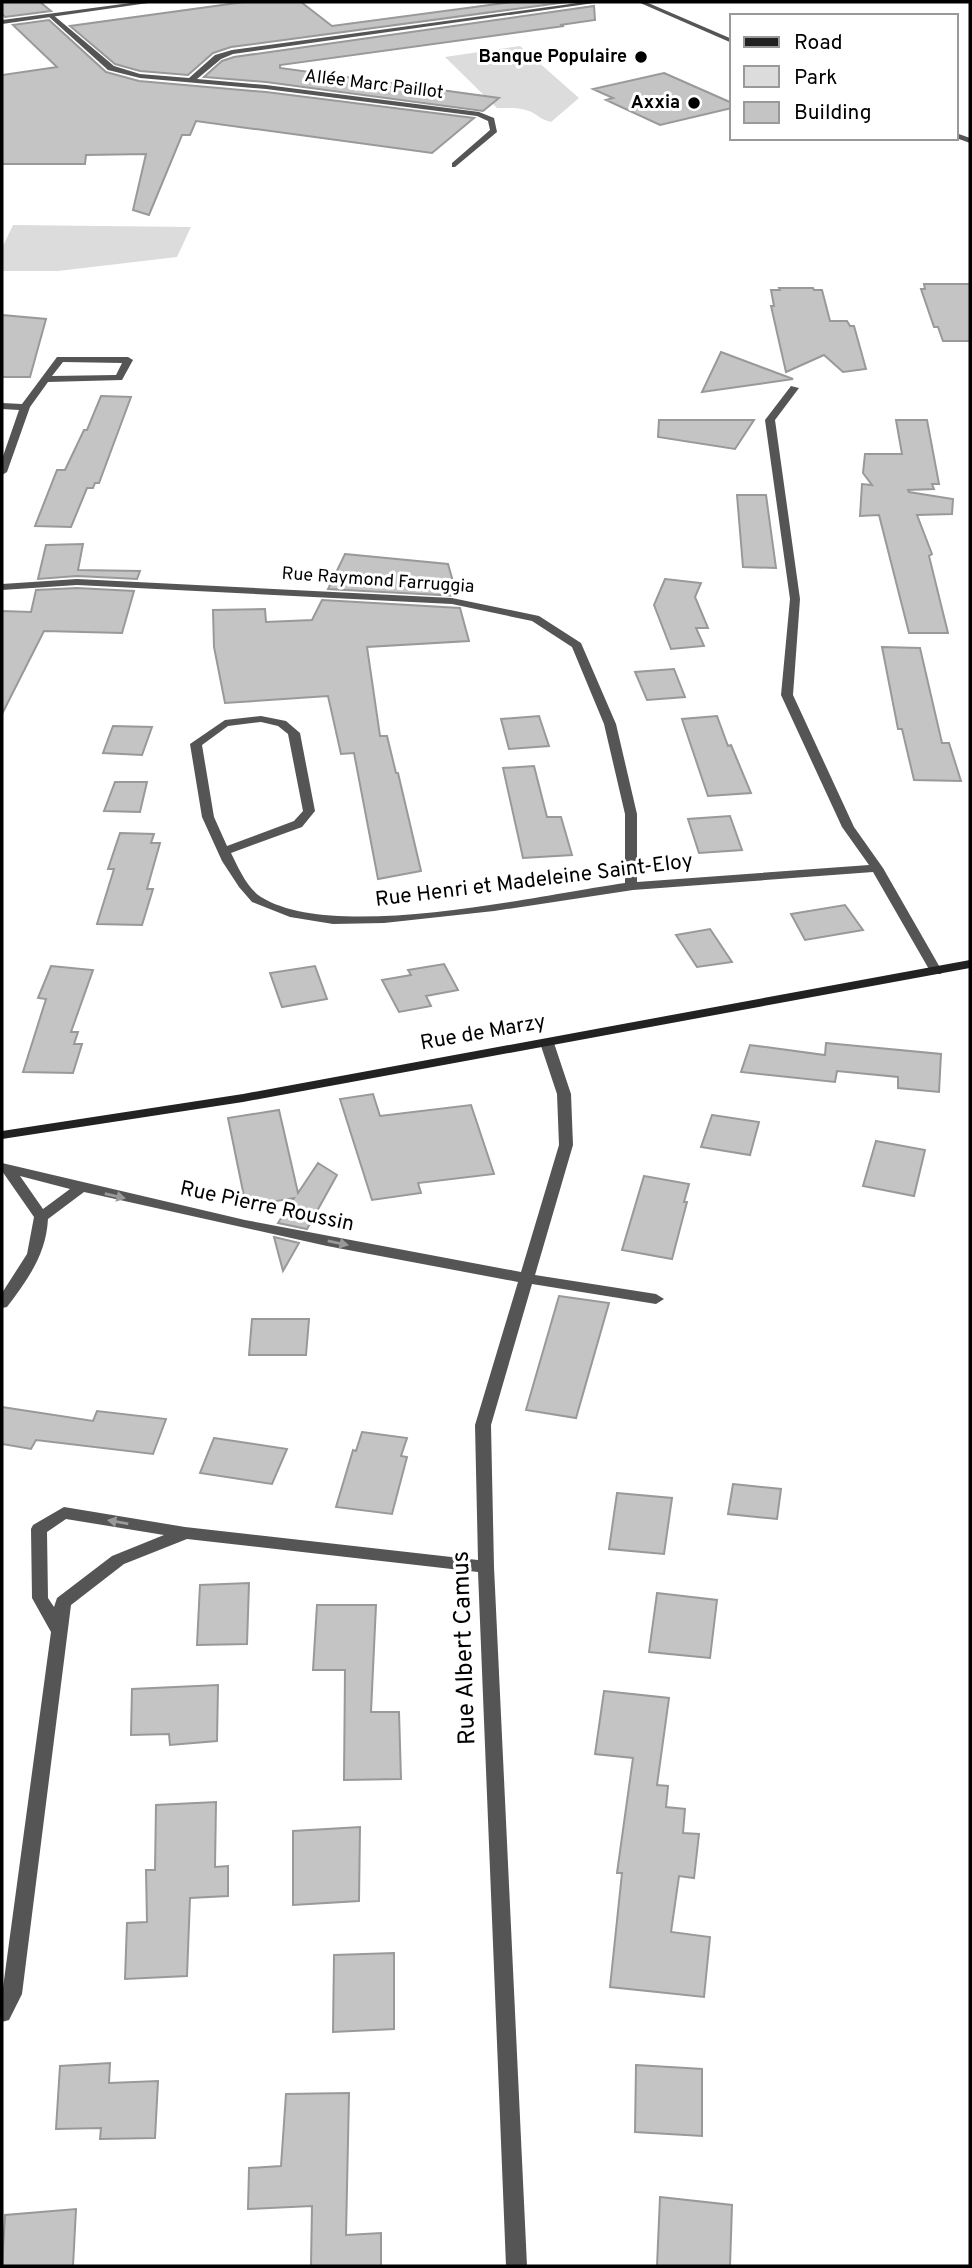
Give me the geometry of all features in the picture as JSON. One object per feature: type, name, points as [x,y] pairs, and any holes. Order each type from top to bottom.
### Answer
[{"type":"main road","name":"Rue de Marzy","points":[[2,1135],[243,1098],[970,964]]},
{"type":"street","points":[[2,22],[152,2]]},
{"type":"street","points":[[50,15],[111,68],[139,76],[189,82],[218,57],[232,52],[598,2]]},
{"type":"street","points":[[641,2],[730,40]]},
{"type":"street","name":"Allée Marc Paillot","points":[[189,82],[386,102],[479,114],[491,120],[494,130],[455,164]]},
{"type":"street","points":[[2,472],[25,407],[45,379],[60,359],[128,360],[119,378],[45,379]]},
{"type":"street","points":[[794,388],[770,419],[796,599],[787,695],[848,827],[877,868],[936,971]]},
{"type":"street","points":[[2,406],[25,407]]},
{"type":"street","name":"Rue Raymond Farruggia","points":[[2,587],[77,582],[163,584],[439,600],[535,618],[577,645],[610,724],[631,814],[631,886]]},
{"type":"street","name":"Rue Henri et Madeleine Saint-Eloy","points":[[225,851],[298,824],[309,811],[294,733],[282,723],[261,719],[225,723],[196,744],[209,821],[240,883],[254,899],[272,908],[305,916],[362,920],[433,916],[631,886],[877,868]]},
{"type":"street","name":"Rue Albert Camus","points":[[516,2266],[486,1567],[483,1425],[566,1145],[564,1094],[547,1042]]},
{"type":"street","points":[[2,1303],[32,1264],[41,1238],[41,1217],[5,1168]]},
{"type":"street","name":"Rue Pierre Roussin","points":[[5,1168],[80,1188],[526,1279],[656,1299]]},
{"type":"street","points":[[41,1217],[80,1188]]},
{"type":"street","points":[[58,1630],[40,1598],[39,1529],[64,1513],[185,1533],[486,1567]]},
{"type":"street","points":[[2,2014],[12,1994],[63,1602],[118,1560],[185,1533]]},
{"type":"green space","points":[[520,46],[579,98],[551,122],[525,110],[497,108],[445,57]]},
{"type":"green space","points":[[13,225],[191,227],[177,257],[58,271],[2,271],[2,248]]},
{"type":"building","points":[[2,2],[40,2],[51,11],[5,17],[2,14]]},
{"type":"building","points":[[244,2],[301,2],[332,26],[512,2],[567,2],[231,47],[213,53],[188,75],[140,71],[115,64],[70,26]]},
{"type":"building","points":[[594,6],[595,20],[560,25],[564,26],[280,65],[280,68],[499,98],[483,111],[266,82],[204,77],[222,61],[234,57]]},
{"type":"building","points":[[49,20],[106,72],[139,81],[266,92],[474,118],[432,153],[196,121],[190,135],[182,135],[149,215],[133,210],[146,154],[86,155],[85,164],[2,164],[2,75],[57,67],[13,25]]},
{"type":"building","points":[[664,73],[730,102],[730,108],[660,125],[606,100],[613,98],[593,89]]},
{"type":"building","points":[[924,284],[970,284],[970,341],[943,341],[938,327],[934,327],[921,289],[925,289]]},
{"type":"building","points":[[779,288],[822,290],[830,321],[847,321],[850,326],[854,326],[866,369],[843,372],[824,355],[786,372],[771,306],[774,306],[771,290],[780,290]]},
{"type":"building","points":[[2,315],[46,319],[30,377],[2,377]]},
{"type":"building","points":[[721,352],[793,379],[702,392]]},
{"type":"building","points":[[101,396],[131,397],[99,483],[95,483],[93,488],[87,488],[71,527],[35,526],[57,470],[65,470],[84,430],[87,430]]},
{"type":"building","points":[[659,420],[754,420],[735,449],[658,437]]},
{"type":"building","points":[[896,420],[927,420],[939,484],[932,484],[934,489],[908,490],[909,492],[953,499],[952,514],[917,515],[932,554],[929,556],[948,633],[909,633],[879,515],[860,516],[862,484],[872,485],[863,473],[865,454],[902,454]]},
{"type":"building","points":[[737,495],[766,495],[776,568],[743,567]]},
{"type":"building","points":[[83,544],[78,570],[140,571],[137,579],[77,576],[38,579],[46,545]]},
{"type":"building","points":[[345,554],[448,564],[457,596],[328,589]]},
{"type":"building","points":[[665,579],[701,583],[695,597],[708,628],[696,628],[704,646],[671,649],[654,605]]},
{"type":"building","points":[[77,588],[134,591],[122,633],[44,631],[2,714],[2,611],[31,612],[36,590]]},
{"type":"building","points":[[322,600],[460,608],[469,641],[367,647],[380,736],[387,736],[421,871],[378,879],[354,753],[341,754],[328,696],[225,703],[214,647],[213,610],[265,609],[266,622],[312,620]]},
{"type":"building","points":[[882,647],[920,648],[942,743],[949,743],[961,781],[914,780],[902,729],[898,729]]},
{"type":"building","points":[[674,669],[685,697],[647,700],[635,672]]},
{"type":"building","points":[[539,716],[549,746],[509,749],[501,719]]},
{"type":"building","points":[[717,716],[751,793],[708,796],[682,719]]},
{"type":"building","points":[[113,726],[152,727],[142,755],[103,753]]},
{"type":"building","points":[[534,766],[547,817],[561,817],[572,855],[523,858],[503,768]]},
{"type":"building","points":[[115,782],[147,782],[140,812],[104,811]]},
{"type":"building","points":[[730,816],[742,850],[699,853],[688,819]]},
{"type":"building","points":[[120,833],[154,834],[151,843],[160,843],[147,889],[153,889],[142,925],[97,924],[114,869],[108,869]]},
{"type":"building","points":[[845,905],[863,930],[805,940],[791,914]]},
{"type":"building","points":[[710,929],[732,962],[697,967],[676,935]]},
{"type":"building","points":[[444,964],[458,990],[426,996],[431,1006],[399,1012],[382,980],[411,975],[408,970]]},
{"type":"building","points":[[51,966],[93,970],[71,1032],[78,1032],[74,1044],[82,1044],[73,1073],[23,1072],[46,999],[38,998]]},
{"type":"building","points":[[315,966],[327,999],[282,1007],[270,973]]},
{"type":"building","points":[[826,1043],[941,1054],[939,1092],[898,1088],[898,1077],[837,1071],[835,1082],[741,1072],[750,1045],[825,1055]]},
{"type":"building","points":[[373,1094],[380,1116],[471,1105],[494,1174],[418,1183],[421,1193],[372,1200],[340,1099]]},
{"type":"building","points":[[279,1110],[298,1193],[318,1163],[337,1175],[307,1229],[278,1223],[294,1198],[246,1206],[228,1118]]},
{"type":"building","points":[[712,1115],[759,1122],[750,1155],[701,1147]]},
{"type":"building","points":[[876,1141],[925,1150],[914,1196],[863,1186]]},
{"type":"building","points":[[644,1176],[689,1184],[672,1259],[622,1250]]},
{"type":"building","points":[[274,1237],[299,1243],[283,1271]]},
{"type":"building","points":[[559,1296],[609,1303],[576,1418],[526,1410]]},
{"type":"building","points":[[252,1319],[309,1319],[306,1355],[249,1355]]},
{"type":"building","points":[[2,1407],[93,1421],[97,1411],[166,1419],[153,1454],[36,1440],[31,1449],[2,1444]]},
{"type":"building","points":[[362,1432],[407,1438],[401,1456],[407,1457],[392,1514],[336,1507],[353,1450],[356,1451]]},
{"type":"building","points":[[214,1438],[287,1449],[272,1484],[200,1473]]},
{"type":"building","points":[[733,1484],[781,1489],[777,1519],[728,1514]]},
{"type":"building","points":[[617,1493],[672,1498],[664,1554],[609,1549]]},
{"type":"building","points":[[249,1583],[247,1644],[197,1645],[200,1585]]},
{"type":"building","points":[[657,1593],[717,1600],[710,1658],[649,1652]]},
{"type":"building","points":[[317,1605],[376,1605],[371,1712],[399,1712],[401,1779],[344,1780],[345,1670],[313,1670]]},
{"type":"building","points":[[218,1685],[217,1741],[170,1745],[169,1734],[131,1735],[132,1689]]},
{"type":"building","points":[[604,1691],[669,1698],[657,1785],[668,1786],[666,1807],[685,1809],[683,1833],[699,1834],[694,1878],[679,1876],[671,1932],[710,1937],[704,1997],[610,1987],[622,1873],[617,1873],[633,1758],[595,1754]]},
{"type":"building","points":[[216,1802],[215,1867],[228,1866],[228,1896],[190,1898],[187,1976],[125,1979],[127,1923],[147,1922],[146,1870],[155,1870],[156,1805]]},
{"type":"building","points":[[360,1827],[359,1901],[293,1905],[293,1831]]},
{"type":"building","points":[[394,1953],[394,2029],[333,2032],[334,1955]]},
{"type":"building","points":[[110,2063],[109,2083],[158,2081],[155,2138],[100,2139],[101,2128],[56,2129],[60,2066]]},
{"type":"building","points":[[636,2065],[702,2069],[702,2136],[635,2132]]},
{"type":"building","points":[[349,2093],[346,2235],[381,2233],[381,2266],[311,2266],[312,2206],[248,2209],[249,2168],[281,2166],[286,2094]]},
{"type":"building","points":[[660,2197],[732,2205],[730,2266],[657,2266]]},
{"type":"building","points":[[76,2209],[73,2266],[2,2266],[5,2215]]},
{"type":"place","name":"Banque Populaire","points":[[641,57]]},
{"type":"place","name":"Axxia","points":[[694,103]]}]
